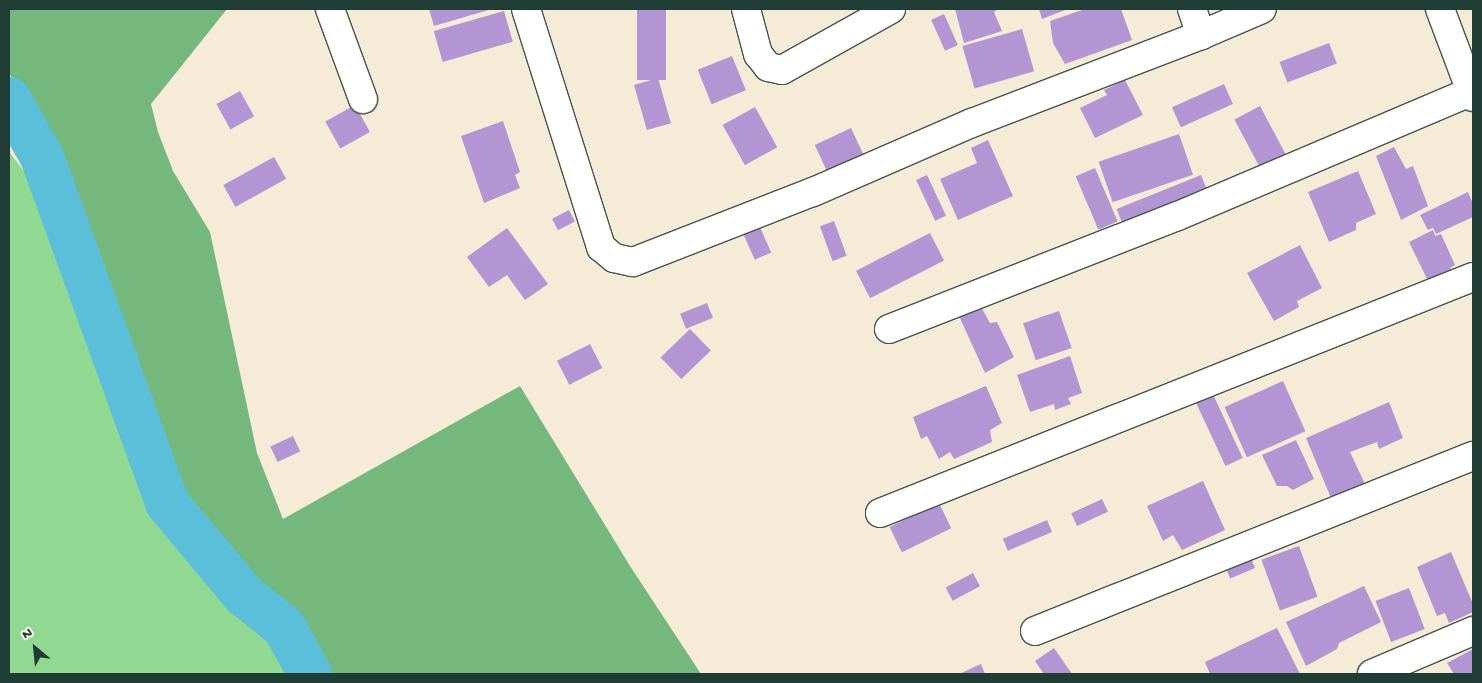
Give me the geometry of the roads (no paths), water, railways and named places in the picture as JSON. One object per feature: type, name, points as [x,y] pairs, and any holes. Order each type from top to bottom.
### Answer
[{"type":"street","points":[[330,9],[363,99]]},
{"type":"street","points":[[526,9],[601,246],[614,258],[633,262],[813,192],[972,124],[1201,35],[1262,9]]},
{"type":"street","points":[[746,9],[758,54],[768,67],[782,70],[891,9]]},
{"type":"street","points":[[1192,9],[1201,35]]},
{"type":"street","points":[[889,329],[1178,216],[1473,94],[1440,9]]},
{"type":"street","points":[[880,513],[1473,277]]},
{"type":"street","points":[[1035,631],[1473,456]]},
{"type":"street","points":[[1372,674],[1473,631]]},
{"type":"waterway","points":[[9,99],[42,157],[167,503],[244,595],[284,627],[310,674]]}]
